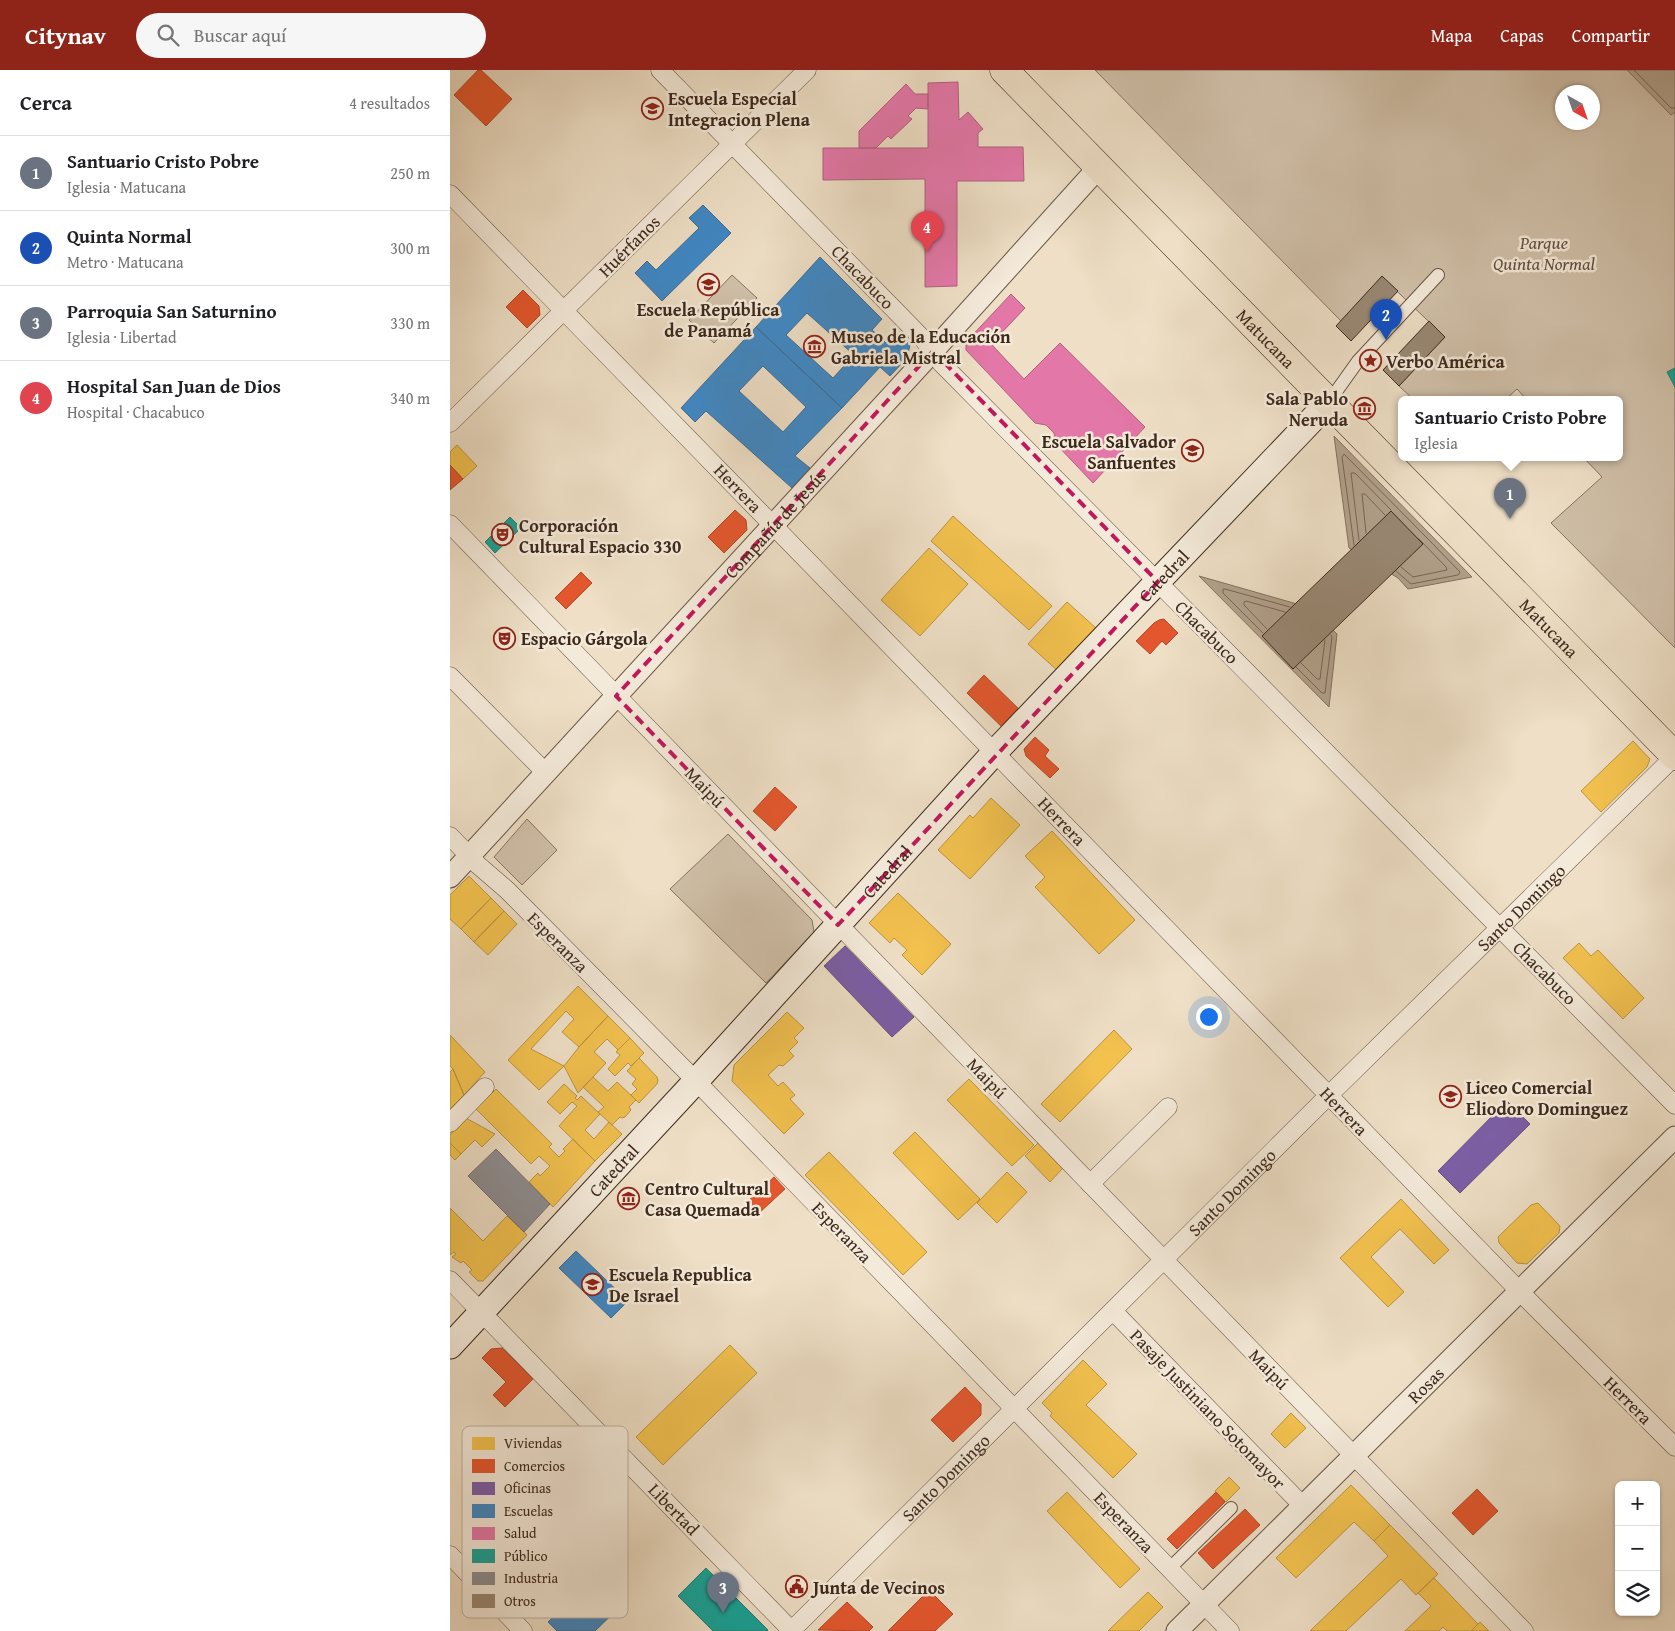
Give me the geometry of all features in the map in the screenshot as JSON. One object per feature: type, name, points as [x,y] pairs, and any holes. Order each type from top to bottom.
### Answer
[{"type":"main road","name":"Matucana","points":[[1004,70],[1675,756]]},
{"type":"main road","name":"Catedral","points":[[450,1346],[696,1081],[995,752],[1328,402]]},
{"type":"street","name":"Chacabuco","points":[[660,70],[924,340],[942,364],[1675,1105]]},
{"type":"street","name":"Huérfanos","points":[[450,423],[808,70]]},
{"type":"street","name":"Compañía de Jesús","points":[[450,878],[933,351],[1098,167]]},
{"type":"street","name":"Herrera","points":[[450,194],[1519,1291],[1675,1447]]},
{"type":"street","points":[[1328,402],[1358,360],[1438,274]]},
{"type":"street","name":"Maipú","points":[[450,524],[1524,1631]]},
{"type":"street","points":[[450,676],[546,773]]},
{"type":"street","name":"Santo Domingo","points":[[792,1631],[1329,1096],[1675,756]]},
{"type":"street","name":"Esperanza","points":[[450,836],[507,890],[696,1081],[1230,1631]]},
{"type":"street","points":[[450,1123],[485,1087]]},
{"type":"street","points":[[1090,1184],[1168,1107]]},
{"type":"street","name":"Rosas","points":[[1177,1631],[1675,1138]]},
{"type":"street","name":"Libertad","points":[[450,1280],[592,1426]]},
{"type":"street","name":"Pasaje Justiniano Sotomayor","points":[[1113,1311],[1303,1506]]},
{"type":"street","name":"Libertad","points":[[628,1463],[792,1631]]},
{"type":"street","points":[[1169,1568],[1231,1508]]},
{"type":"street","points":[[450,1555],[462,1567]]},
{"type":"street","points":[[511,1618],[523,1631]]},
{"type":"highlighted area","points":[[933,351],[1158,582],[838,925],[616,696]]},
{"type":"green space","name":"Parque Quinta Normal","points":[[1095,70],[1675,70],[1675,648],[1551,523],[1602,477],[1587,461],[1623,461],[1623,396],[1523,396],[1517,389],[1509,396],[1410,396],[1399,386],[1445,337],[1382,277],[1341,321]]},
{"type":"green space","points":[[732,275],[757,298],[714,343],[689,320]]},
{"type":"green space","points":[[527,819],[557,850],[522,885],[494,857]]},
{"type":"green space","points":[[728,834],[812,920],[814,932],[766,983],[670,889]]},
{"type":"water","points":[[1627,70],[1675,70],[1675,112],[1671,115]]},
{"type":"water","points":[[1334,436],[1472,577],[1408,589],[1398,578],[1349,548]]},
{"type":"water","points":[[1199,576],[1311,608],[1337,634],[1329,707]]},
{"type":"building: Viviendas","points":[[457,445],[477,466],[463,479],[450,465],[450,452]]},
{"type":"building: Viviendas","points":[[953,516],[1052,606],[1029,630],[931,541]]},
{"type":"building: Viviendas","points":[[929,548],[968,584],[920,636],[881,600]]},
{"type":"building: Viviendas","points":[[1067,602],[1097,629],[1059,672],[1028,644]]},
{"type":"building: Viviendas","points":[[1633,741],[1650,759],[1647,767],[1601,812],[1581,791]]},
{"type":"building: Viviendas","points":[[991,798],[1020,825],[970,879],[938,850],[970,815],[973,818]]},
{"type":"building: Viviendas","points":[[1052,831],[1135,920],[1099,954],[1035,887],[1045,877],[1025,856]]},
{"type":"building: Viviendas","points":[[469,876],[491,898],[461,929],[450,919],[450,895]]},
{"type":"building: Viviendas","points":[[898,893],[951,944],[922,975],[902,955],[907,950],[894,938],[890,943],[869,923]]},
{"type":"building: Viviendas","points":[[491,898],[504,911],[474,942],[461,929]]},
{"type":"building: Viviendas","points":[[504,911],[517,924],[488,955],[474,942]]},
{"type":"building: Viviendas","points":[[1579,943],[1591,956],[1598,950],[1644,998],[1623,1019],[1563,958]]},
{"type":"building: Viviendas","points":[[578,986],[608,1016],[579,1047],[562,1032],[574,1019],[566,1011],[531,1049],[564,1066],[539,1090],[508,1060]]},
{"type":"building: Viviendas","points":[[787,1012],[804,1028],[794,1038],[798,1042],[789,1051],[794,1056],[783,1066],[779,1065],[768,1075],[778,1086],[783,1082],[795,1095],[790,1099],[804,1114],[784,1134],[732,1081],[734,1065]]},
{"type":"building: Viviendas","points":[[608,1016],[630,1038],[618,1050],[607,1039],[594,1052],[606,1063],[578,1093],[564,1066]]},
{"type":"building: Viviendas","points":[[1114,1030],[1132,1049],[1060,1122],[1041,1104]]},
{"type":"building: Viviendas","points":[[450,1035],[485,1072],[464,1095],[450,1066]]},
{"type":"building: Viviendas","points":[[630,1038],[644,1053],[631,1066],[628,1063],[615,1076],[608,1069],[620,1055],[616,1052]]},
{"type":"building: Viviendas","points":[[639,1058],[658,1080],[657,1084],[639,1103],[631,1095],[637,1089],[632,1084],[636,1079],[627,1071]]},
{"type":"building: Viviendas","points":[[453,1069],[464,1095],[450,1109],[450,1072]]},
{"type":"building: Viviendas","points":[[593,1077],[608,1091],[617,1082],[636,1100],[629,1107],[631,1110],[625,1117],[620,1117],[612,1125],[598,1112],[604,1107],[583,1087]]},
{"type":"building: Viviendas","points":[[969,1079],[1034,1145],[1012,1166],[947,1100]]},
{"type":"building: Viviendas","points":[[564,1084],[577,1096],[575,1098],[577,1100],[581,1096],[600,1114],[585,1130],[594,1139],[609,1122],[622,1134],[595,1161],[559,1126],[577,1106],[572,1102],[560,1114],[547,1102]]},
{"type":"building: Viviendas","points":[[496,1089],[552,1144],[549,1147],[559,1157],[565,1151],[563,1149],[573,1139],[595,1161],[553,1207],[529,1182],[538,1173],[540,1176],[550,1166],[539,1156],[531,1164],[476,1109]]},
{"type":"building: Viviendas","points":[[464,1117],[495,1134],[482,1147],[475,1140],[461,1154],[450,1143],[450,1135]]},
{"type":"building: Viviendas","points":[[915,1132],[980,1199],[958,1220],[893,1153]]},
{"type":"building: Viviendas","points":[[450,1143],[461,1154],[455,1160],[450,1155]]},
{"type":"building: Viviendas","points":[[1038,1143],[1063,1168],[1050,1182],[1025,1156]]},
{"type":"building: Viviendas","points":[[829,1152],[927,1252],[903,1275],[805,1175]]},
{"type":"building: Viviendas","points":[[1007,1172],[1027,1192],[997,1223],[977,1203]]},
{"type":"building: Viviendas","points":[[1401,1199],[1449,1250],[1434,1264],[1400,1229],[1371,1257],[1404,1292],[1388,1307],[1340,1258]]},
{"type":"building: Viviendas","points":[[1538,1203],[1560,1226],[1559,1233],[1527,1264],[1517,1263],[1499,1243],[1498,1237],[1531,1205]]},
{"type":"building: Viviendas","points":[[450,1208],[483,1241],[507,1216],[527,1235],[483,1281],[478,1281],[469,1272],[472,1270],[463,1261],[461,1263],[452,1257],[456,1254],[454,1252],[450,1255]]},
{"type":"building: Viviendas","points":[[730,1345],[757,1373],[663,1465],[636,1437]]},
{"type":"building: Viviendas","points":[[1083,1360],[1107,1384],[1086,1405],[1137,1454],[1113,1478],[1050,1416],[1052,1413],[1042,1403]]},
{"type":"building: Viviendas","points":[[1291,1413],[1306,1428],[1285,1448],[1271,1434]]},
{"type":"building: Viviendas","points":[[1229,1477],[1240,1488],[1226,1502],[1215,1491]]},
{"type":"building: Viviendas","points":[[1351,1485],[1390,1525],[1374,1541],[1354,1522],[1296,1578],[1276,1558]]},
{"type":"building: Viviendas","points":[[1067,1492],[1140,1569],[1120,1588],[1047,1511]]},
{"type":"building: Viviendas","points":[[1390,1525],[1438,1574],[1416,1595],[1401,1579],[1346,1631],[1310,1631],[1388,1556],[1374,1541]]},
{"type":"building: Viviendas","points":[[1434,1578],[1478,1624],[1471,1631],[1447,1631],[1443,1627],[1439,1631],[1405,1631],[1431,1606],[1418,1593]]},
{"type":"building: Viviendas","points":[[1148,1592],[1163,1607],[1139,1631],[1108,1631]]},
{"type":"building: Viviendas","points":[[1480,1622],[1489,1631],[1471,1631]]},
{"type":"building: Comercios","points":[[478,70],[481,70],[512,99],[486,126],[454,95]]},
{"type":"building: Comercios","points":[[523,290],[539,306],[540,315],[527,328],[506,307]]},
{"type":"building: Comercios","points":[[450,465],[463,479],[450,490]]},
{"type":"building: Comercios","points":[[735,510],[746,520],[747,530],[724,553],[708,537]]},
{"type":"building: Comercios","points":[[581,572],[592,583],[566,609],[555,598]]},
{"type":"building: Comercios","points":[[1164,619],[1178,633],[1166,645],[1162,641],[1150,654],[1136,641],[1154,623]]},
{"type":"building: Comercios","points":[[984,675],[1023,713],[1006,731],[967,693]]},
{"type":"building: Comercios","points":[[1035,737],[1049,750],[1045,756],[1059,769],[1050,778],[1026,756],[1024,749]]},
{"type":"building: Comercios","points":[[775,787],[797,807],[775,831],[753,811]]},
{"type":"building: Comercios","points":[[774,1177],[785,1189],[757,1215],[746,1203]]},
{"type":"building: Comercios","points":[[502,1348],[533,1379],[505,1407],[493,1395],[506,1382],[482,1358],[491,1349]]},
{"type":"building: Comercios","points":[[965,1387],[981,1404],[981,1415],[953,1442],[931,1420]]},
{"type":"building: Comercios","points":[[1477,1489],[1498,1511],[1473,1535],[1452,1513]]},
{"type":"building: Comercios","points":[[1216,1492],[1225,1502],[1177,1549],[1167,1539]]},
{"type":"building: Comercios","points":[[1245,1509],[1260,1525],[1213,1569],[1198,1553]]},
{"type":"building: Comercios","points":[[929,1590],[953,1614],[935,1631],[888,1631]]},
{"type":"building: Comercios","points":[[847,1602],[873,1627],[869,1631],[818,1630]]},
{"type":"building: Oficinas","points":[[845,946],[914,1017],[892,1037],[824,966]]},
{"type":"building: Oficinas","points":[[1507,1101],[1530,1124],[1460,1193],[1438,1171]]},
{"type":"building: Escuelas","points":[[703,205],[731,233],[662,301],[635,273],[647,261],[656,270],[699,228],[689,218]]},
{"type":"building: Escuelas","points":[[820,257],[882,319],[872,330],[886,343],[897,332],[910,345],[907,358],[890,376],[880,367],[842,408],[756,327]],"holes":[[[807,313],[854,355],[833,378],[786,335]]]},
{"type":"building: Escuelas","points":[[756,327],[842,408],[795,456],[810,468],[792,488],[706,411],[695,422],[681,408]],"holes":[[[763,366],[806,407],[783,432],[739,391]]]},
{"type":"building: Escuelas","name":"Escuela Republica De Israel","points":[[576,1251],[628,1301],[611,1318],[559,1268]]},
{"type":"building: Escuelas","points":[[552,1618],[608,1618],[595,1631],[557,1631],[548,1622]]},
{"type":"building: Salud","points":[[958,82],[959,120],[968,112],[983,129],[978,133],[978,147],[1023,147],[1024,181],[957,181],[957,286],[925,287],[925,179],[823,180],[823,148],[928,148],[928,83]]},
{"type":"building: Salud","points":[[906,84],[915,94],[928,94],[928,109],[916,108],[908,116],[912,119],[891,139],[888,136],[876,148],[859,148],[859,131]]},
{"type":"building: Salud","points":[[1011,294],[1025,308],[993,342],[993,346],[1024,379],[1060,343],[1145,427],[1093,483],[1056,444],[1054,433],[1046,425],[1035,423],[966,350],[966,342]]},
{"type":"building: Público","points":[[1675,368],[1675,387],[1667,372]]},
{"type":"building: Público","name":"Corporación Cultural Espacio 330","points":[[510,517],[521,528],[495,553],[485,542]]},
{"type":"building: Público","points":[[706,1568],[767,1631],[713,1631],[678,1596]]},
{"type":"building: Industria","points":[[496,1149],[550,1204],[524,1232],[468,1176]]},
{"type":"building: Otros","points":[[1382,276],[1398,291],[1351,341],[1336,326]]},
{"type":"building: Otros","points":[[1429,321],[1445,337],[1399,386],[1383,370]]},
{"type":"building: Otros","points":[[1391,511],[1423,544],[1293,669],[1262,636]]},
{"type":"place","name":"Escuela Especial Integracion Plena","points":[[652,108]]},
{"type":"place","name":"Hospital San Juan de Dios","points":[[927,252]]},
{"type":"place","name":"Escuela República de Panamá","points":[[708,284]]},
{"type":"place","name":"Quinta Normal","points":[[1386,340]]},
{"type":"place","name":"Museo de la Educación Gabriela Mistral","points":[[815,346]]},
{"type":"place","name":"Verbo América","points":[[1370,361]]},
{"type":"place","name":"Sala Pablo Neruda","points":[[1364,408]]},
{"type":"place","name":"Escuela Salvador Sanfuentes","points":[[1192,451]]},
{"type":"place","name":"Santuario Cristo Pobre","points":[[1510,519]]},
{"type":"place","name":"Corporación Cultural Espacio 330","points":[[503,535]]},
{"type":"place","name":"Espacio Gárgola","points":[[505,638]]},
{"type":"place","name":"Liceo Comercial Eliodoro Dominguez","points":[[1450,1097]]},
{"type":"place","name":"Centro Cultural Casa Quemada","points":[[629,1198]]},
{"type":"place","name":"Escuela Republica De Israel","points":[[593,1284]]},
{"type":"place","name":"Junta de Vecinos","points":[[797,1587]]},
{"type":"place","name":"Parroquia San Saturnino","points":[[723,1613]]}]
